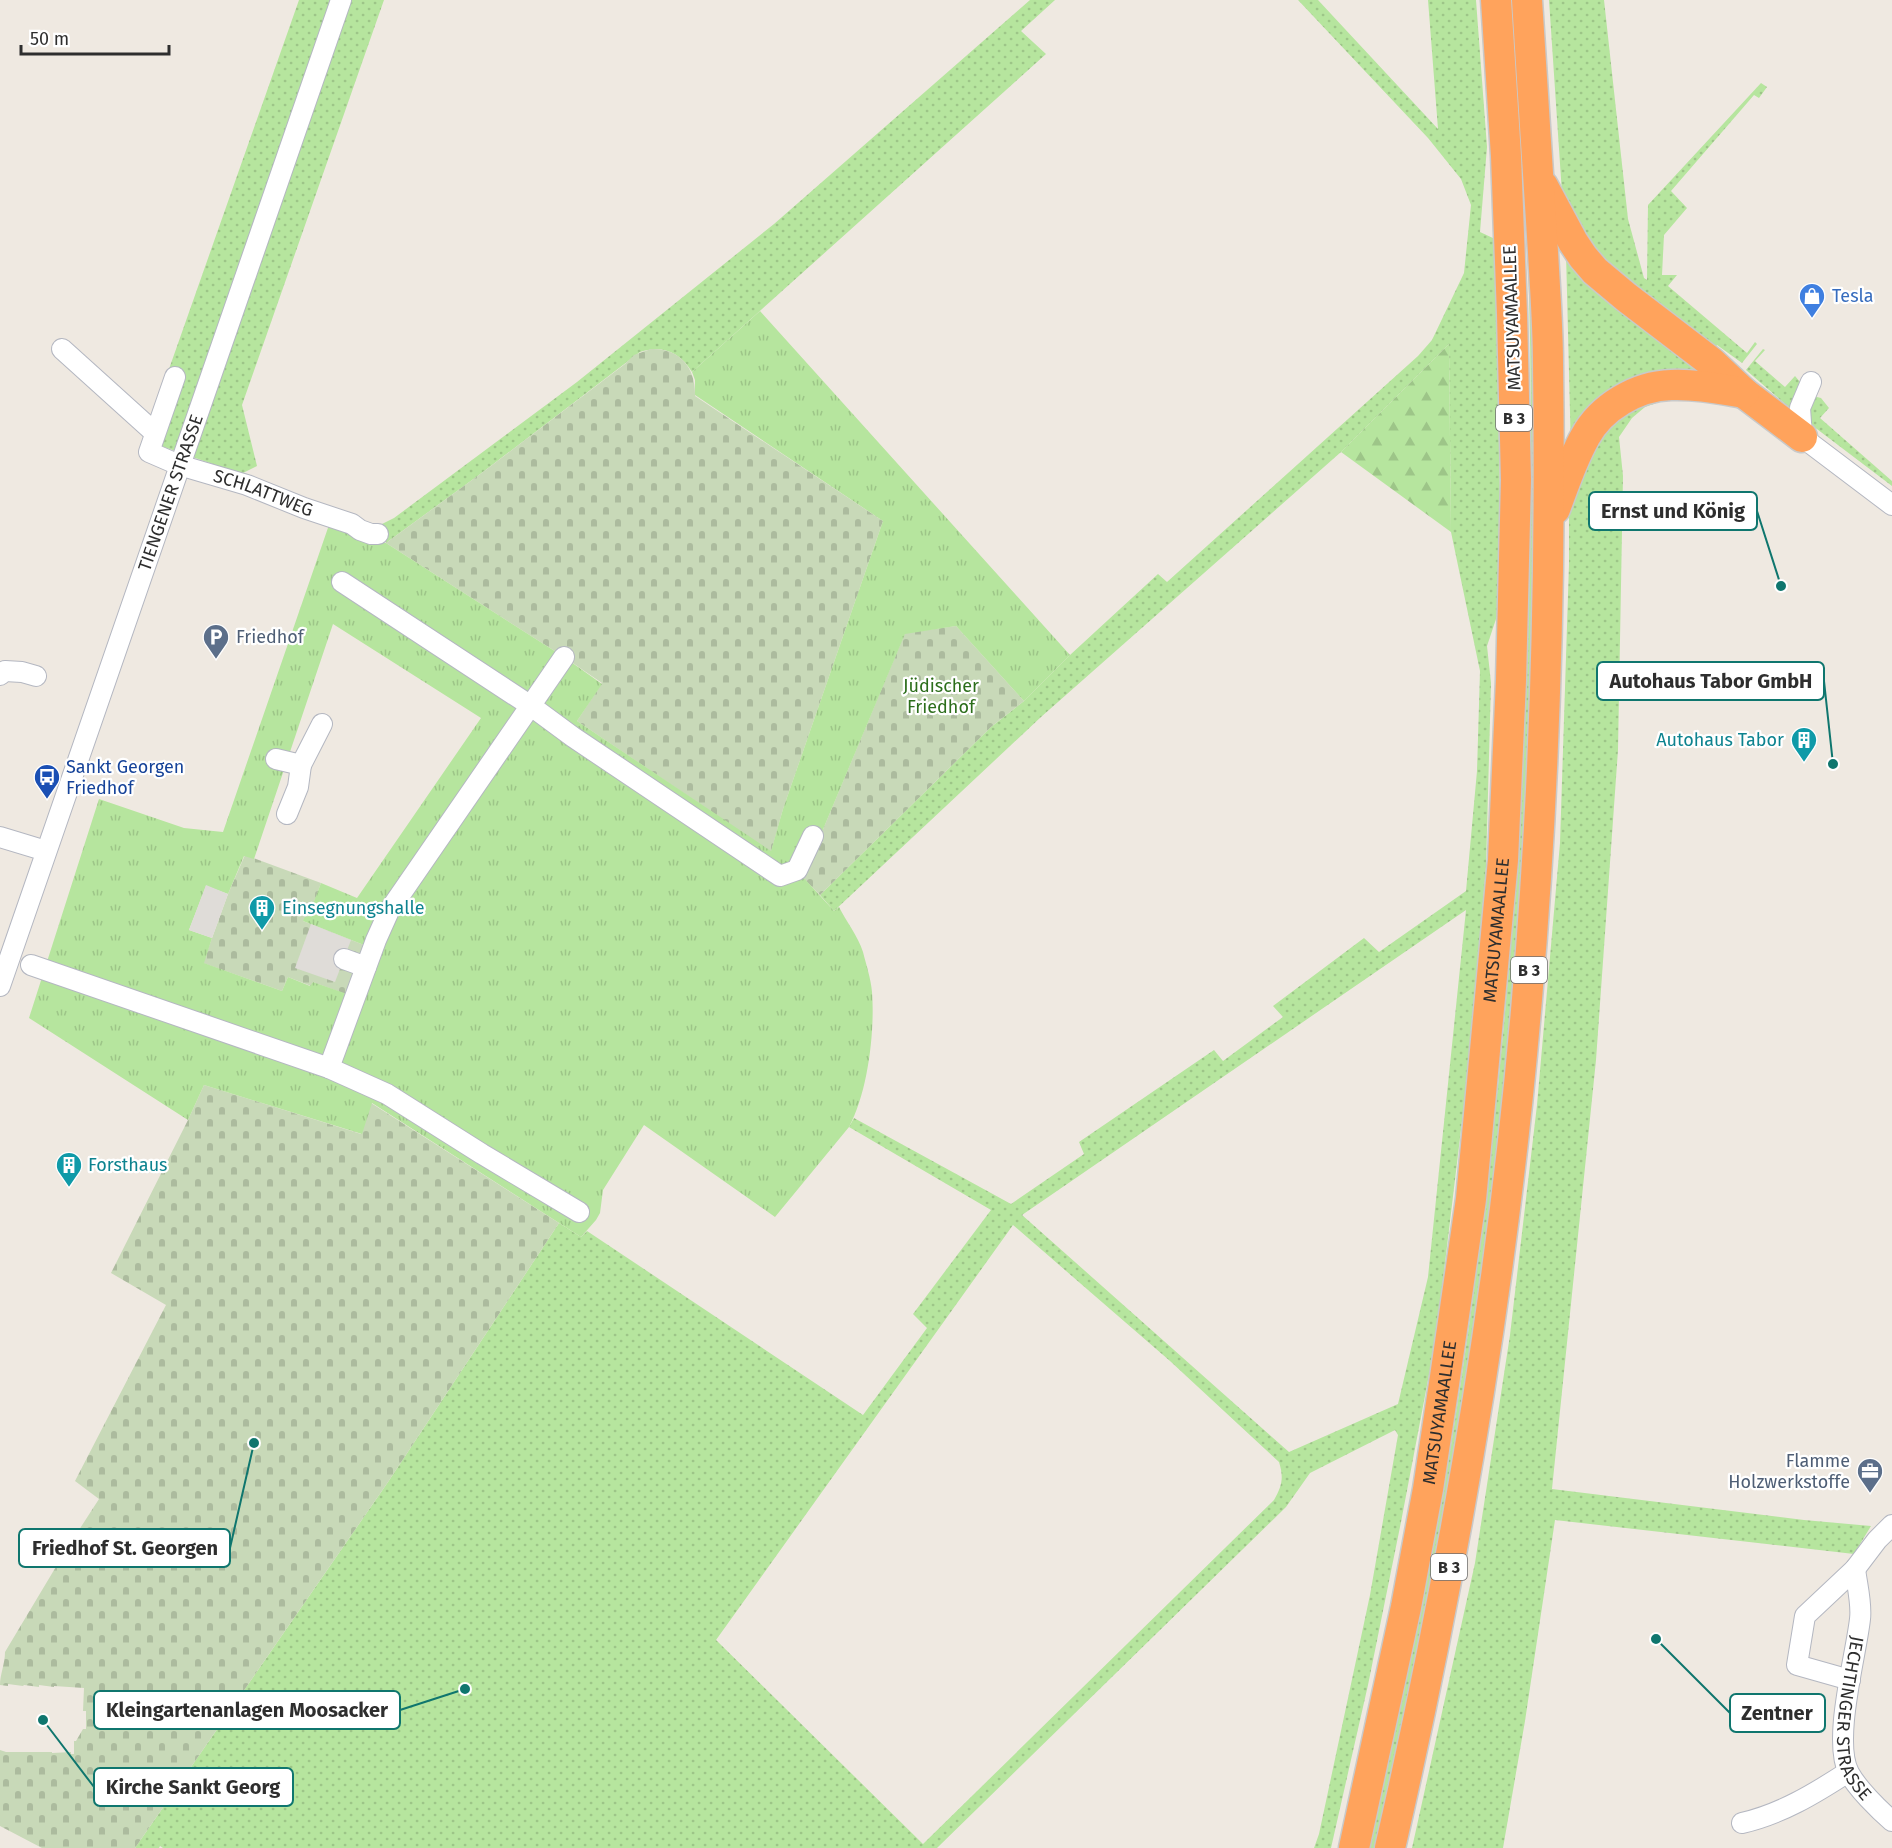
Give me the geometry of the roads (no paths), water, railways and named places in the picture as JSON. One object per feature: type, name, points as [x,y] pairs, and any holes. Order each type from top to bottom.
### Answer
[{"type":"highway","name":"MATSUYAMAALLEE","points":[[1354,1848],[1408,1596],[1428,1489],[1444,1384],[1471,1199],[1503,861],[1511,680],[1516,480],[1511,280],[1496,0]]},
{"type":"highway","name":"MATSUYAMAALLEE","points":[[1390,1848],[1438,1626],[1464,1484],[1512,1142],[1527,1002],[1538,849],[1547,656],[1549,523],[1548,358],[1527,0]]},
{"type":"highway","points":[[1539,178],[1573,242],[1595,271],[1711,362],[1744,393],[1802,437]]},
{"type":"highway","points":[[1549,523],[1586,435],[1601,416],[1621,400],[1646,389],[1671,384],[1744,393]]},
{"type":"street","name":"TIENGENER STRASSE","points":[[0,986],[8,933],[46,851],[341,0]]},
{"type":"street","points":[[62,349],[155,433],[175,376]]},
{"type":"street","points":[[1811,382],[1800,408],[1802,437],[1892,505]]},
{"type":"street","name":"SCHLATTWEG","points":[[155,433],[149,452],[179,465],[247,485],[352,524],[371,534],[378,534]]},
{"type":"street","points":[[342,582],[531,706],[573,737],[780,876],[797,870],[813,836]]},
{"type":"street","points":[[329,1068],[389,911],[564,657]]},
{"type":"street","points":[[0,675],[5,671],[36,676]]},
{"type":"street","points":[[288,814],[298,787],[301,765],[322,724]]},
{"type":"street","points":[[276,759],[301,765]]},
{"type":"street","points":[[0,837],[46,851]]},
{"type":"street","points":[[344,959],[366,967]]},
{"type":"street","points":[[31,965],[329,1068],[387,1094],[579,1212]]},
{"type":"street","points":[[1850,1680],[1797,1665],[1805,1616],[1856,1569],[1877,1540],[1892,1525]]},
{"type":"street","name":"JECHTINGER STRASSE","points":[[1856,1569],[1860,1617],[1844,1718],[1844,1752],[1848,1772],[1881,1812],[1892,1821]]},
{"type":"street","points":[[1742,1823],[1764,1818],[1804,1799],[1848,1772]]},
{"type":"place","name":"Tesla","points":[[1812,319]]},
{"type":"place","name":"Ernst und König","points":[[1781,586]]},
{"type":"place","name":"Friedhof","points":[[216,660]]},
{"type":"place","name":"Autohaus Tabor","points":[[1804,763]]},
{"type":"place","name":"Autohaus Tabor GmbH","points":[[1833,764]]},
{"type":"place","name":"Sankt Georgen Friedhof","points":[[47,800]]},
{"type":"place","name":"Einsegnungshalle","points":[[262,931]]},
{"type":"place","name":"Forsthaus","points":[[69,1188]]},
{"type":"place","name":"Friedhof St. Georgen","points":[[254,1443]]},
{"type":"place","name":"Flamme Holzwerkstoffe","points":[[1870,1494]]},
{"type":"place","name":"Zentner","points":[[1656,1639]]},
{"type":"place","name":"Kleingartenanlagen Moosacker","points":[[465,1689]]},
{"type":"place","name":"Kirche Sankt Georg","points":[[43,1720]]},
{"type":"park label","name":"Jüdischer Friedhof","points":[[941,696]]}]
